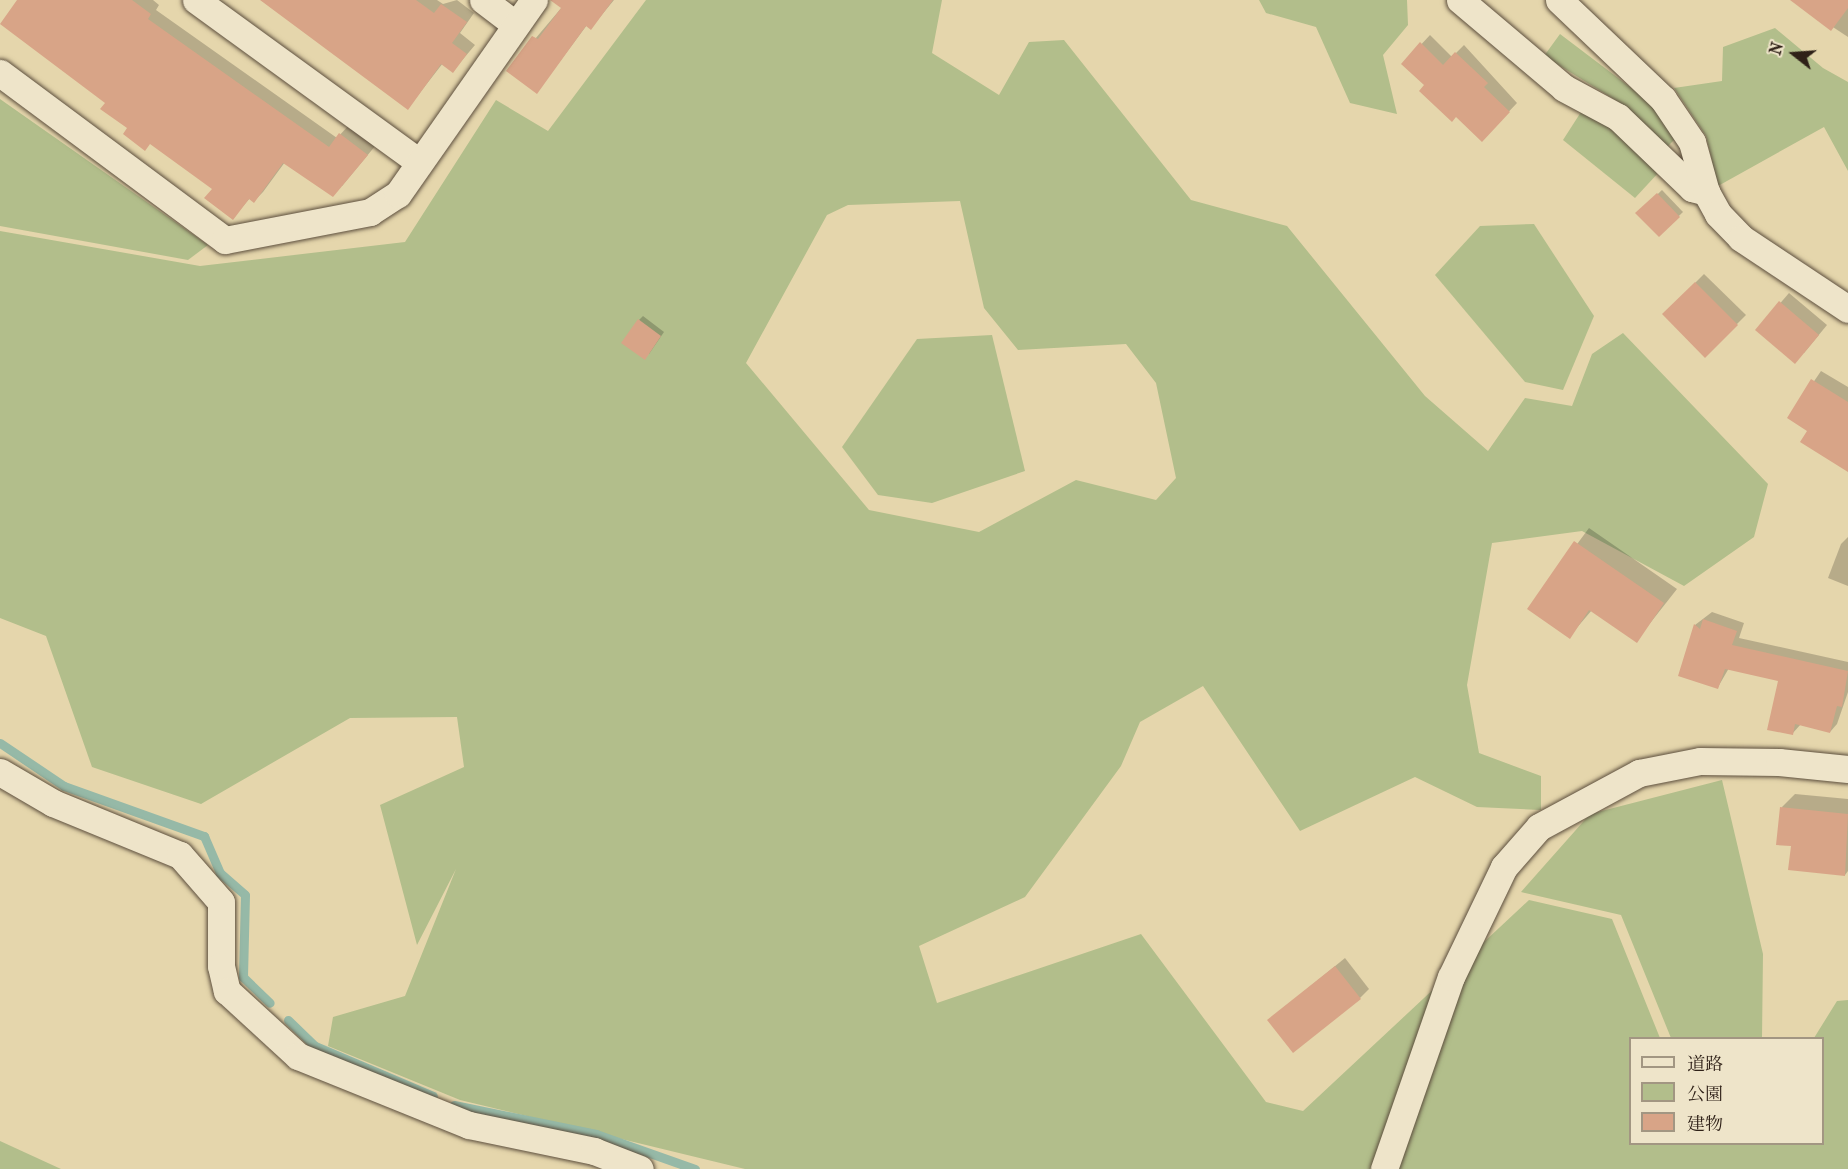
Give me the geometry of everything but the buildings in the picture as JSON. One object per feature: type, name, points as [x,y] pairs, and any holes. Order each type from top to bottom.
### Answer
[{"type":"street","points":[[196,0],[419,162]]},
{"type":"street","points":[[483,0],[516,25]]},
{"type":"street","points":[[0,73],[225,240],[370,212],[398,194],[534,0]]},
{"type":"street","points":[[1460,0],[1564,88],[1618,117],[1692,188],[1706,192]]},
{"type":"street","points":[[1559,0],[1663,99],[1692,142],[1706,192],[1718,214],[1741,238],[1848,309]]},
{"type":"street","points":[[1384,1169],[1451,977],[1504,867],[1539,827],[1639,773],[1700,761],[1779,762],[1848,769]]},
{"type":"street","points":[[0,772],[53,803],[180,855],[221,902],[221,966],[227,991],[298,1056],[469,1125],[594,1151],[640,1169]]},
{"type":"green space","points":[[646,0],[942,0],[932,53],[999,95],[1029,42],[1064,40],[1191,200],[1287,226],[1425,396],[1488,451],[1525,398],[1572,406],[1592,354],[1623,333],[1768,484],[1754,537],[1684,586],[1582,531],[1492,543],[1467,685],[1479,753],[1541,776],[1541,810],[1477,807],[1415,777],[1300,831],[1203,686],[1140,722],[1121,766],[1025,897],[919,946],[937,1003],[1141,934],[1266,1102],[1303,1111],[1529,900],[1612,919],[1660,1037],[1629,1037],[1629,1145],[1824,1145],[1824,1037],[1815,1037],[1837,1001],[1848,1000],[1848,1169],[745,1169],[460,1100],[328,1046],[333,1017],[405,996],[456,869],[417,945],[380,805],[464,767],[457,717],[350,718],[201,804],[92,767],[46,636],[0,618],[0,231],[200,266],[405,242],[496,100],[548,131]],"holes":[[[960,201],[984,308],[1018,350],[1126,344],[1156,383],[1176,478],[1156,500],[1076,480],[979,532],[869,510],[746,363],[827,215],[848,205]]]},
{"type":"green space","points":[[1259,0],[1407,0],[1408,25],[1383,55],[1397,114],[1350,103],[1316,27],[1266,13]]},
{"type":"green space","points":[[1775,28],[1823,68],[1848,82],[1848,171],[1824,127],[1718,186],[1706,136],[1674,88],[1722,81],[1723,47]]},
{"type":"green space","points":[[1560,34],[1659,109],[1678,136],[1664,150],[1625,106],[1544,56]]},
{"type":"green space","points":[[0,99],[208,245],[188,260],[0,226]]},
{"type":"green space","points":[[1581,112],[1609,125],[1660,171],[1635,198],[1563,140]]},
{"type":"green space","points":[[1534,224],[1594,316],[1563,390],[1525,382],[1435,275],[1480,226]]},
{"type":"green space","points":[[992,335],[1025,471],[932,503],[878,495],[842,447],[917,339]]},
{"type":"green space","points":[[1722,780],[1763,954],[1762,1037],[1671,1037],[1621,915],[1521,892],[1590,814]]},
{"type":"green space","points":[[0,1141],[61,1169],[0,1169]]},
{"type":"waterway","points":[[0,743],[64,786],[204,836],[220,873],[245,895],[243,977],[270,1003]]},
{"type":"waterway","points":[[288,1020],[315,1046],[433,1096]]},
{"type":"waterway","points":[[454,1105],[596,1134],[695,1169]]}]
